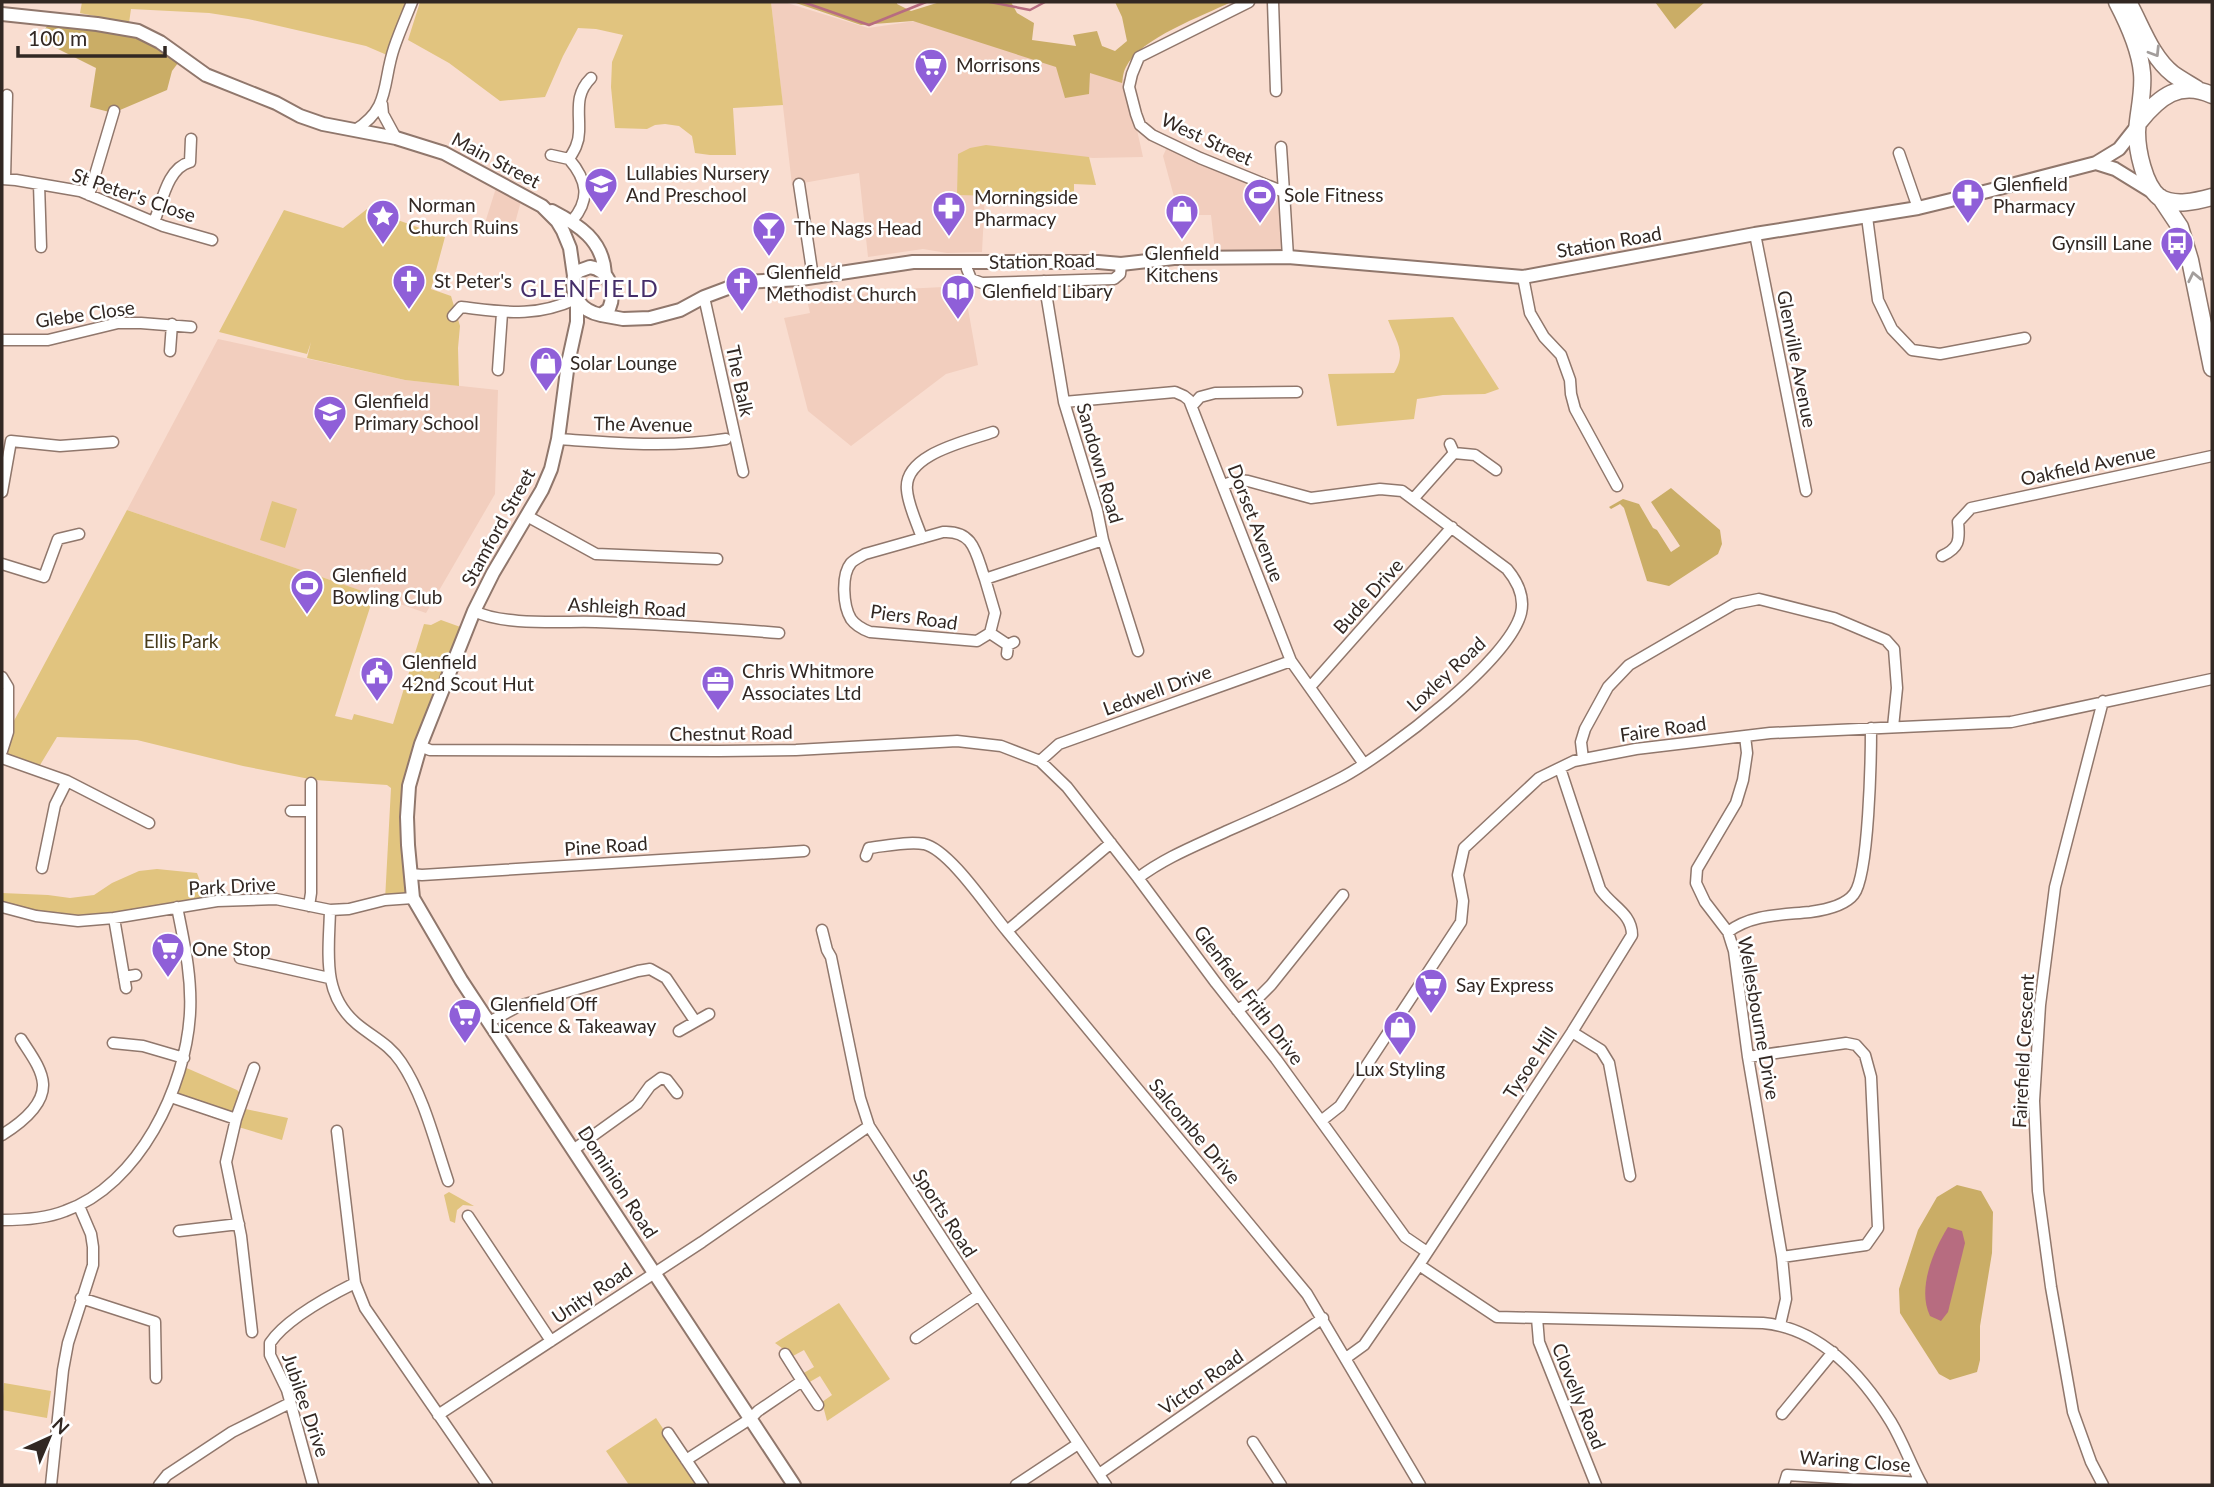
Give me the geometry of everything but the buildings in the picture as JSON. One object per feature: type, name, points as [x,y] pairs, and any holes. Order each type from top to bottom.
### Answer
[{"type":"highway","points":[[2117,2],[2139,53],[2141,66],[2143,92],[2138,124],[2138,152],[2143,170],[2180,227],[2190,260],[2212,368]]},
{"type":"highway","points":[[2129,2],[2165,66],[2173,74],[2205,90]]},
{"type":"highway","points":[[2138,124],[2149,109],[2171,93],[2205,90]]},
{"type":"highway","points":[[2159,196],[2187,202],[2212,197]]},
{"type":"street","points":[[396,138],[383,114],[382,101],[393,50],[412,2]]},
{"type":"street","name":"West Street","points":[[1249,2],[1139,57],[1129,86],[1140,125],[1152,135],[1220,167],[1284,192]]},
{"type":"street","points":[[1273,2],[1276,92]]},
{"type":"street","name":"Main Street","points":[[2,14],[138,31],[160,42],[206,75],[247,90],[309,120],[396,138],[444,153],[542,206],[557,221],[570,248],[574,276]]},
{"type":"street","points":[[569,159],[577,146],[579,134],[580,92],[591,78]]},
{"type":"street","points":[[3,179],[7,95]]},
{"type":"street","points":[[355,130],[370,120],[382,101]]},
{"type":"street","points":[[89,195],[114,111]]},
{"type":"street","name":"Station Road","points":[[599,315],[633,318],[660,316],[744,282],[813,277],[913,262],[1121,264],[1174,258],[1288,257],[1523,277],[1755,234],[1919,208],[2096,163],[2119,149],[2138,124]]},
{"type":"street","points":[[154,222],[173,173],[182,164],[190,162],[191,139]]},
{"type":"street","name":"West Street","points":[[1281,147],[1288,257]]},
{"type":"street","points":[[1899,153],[1919,208]]},
{"type":"street","points":[[551,155],[569,159],[580,174],[585,188],[581,211],[568,231],[570,248]]},
{"type":"street","points":[[2096,163],[2115,169],[2159,196]]},
{"type":"street","name":"St Peter's Close","points":[[3,179],[89,195],[154,222],[212,240]]},
{"type":"street","points":[[39,184],[41,247]]},
{"type":"street","points":[[799,184],[813,277]]},
{"type":"street","points":[[542,206],[584,230],[597,246],[609,280],[612,302],[610,309],[586,321],[576,332]]},
{"type":"street","points":[[1867,216],[1878,300],[1892,329],[1912,350],[1940,354],[2025,338]]},
{"type":"street","name":"Glenville Avenue","points":[[1755,234],[1806,491]]},
{"type":"street","name":"Station Road","points":[[967,262],[968,275],[975,282],[1114,279],[1121,274],[1121,264]]},
{"type":"street","points":[[599,315],[585,310],[576,300],[574,276],[590,267],[605,274]]},
{"type":"street","points":[[1523,277],[1530,313],[1544,337],[1561,355],[1576,409],[1617,486]]},
{"type":"street","name":"Sandown Road","points":[[1044,281],[1064,402],[1097,510],[1103,540],[1139,651]]},
{"type":"street","name":"The Balk","points":[[704,297],[743,472]]},
{"type":"street","points":[[453,316],[461,307],[502,313],[533,312],[556,308],[576,300]]},
{"type":"street","name":"Stamford Street","points":[[413,898],[407,817],[409,786],[420,746],[474,611],[551,469],[558,439],[568,363],[576,332],[576,300]]},
{"type":"street","points":[[612,302],[633,318]]},
{"type":"street","points":[[498,370],[502,313]]},
{"type":"street","name":"Glebe Close","points":[[2,340],[48,340],[118,323],[191,327]]},
{"type":"street","points":[[170,351],[172,324]]},
{"type":"street","points":[[1064,402],[1175,392],[1184,396],[1192,406],[1200,397],[1215,393],[1297,392]]},
{"type":"street","name":"Dorset Avenue","points":[[1192,406],[1291,661],[1364,764]]},
{"type":"street","points":[[922,538],[907,490],[908,478],[916,466],[926,456],[993,432]]},
{"type":"street","name":"The Avenue","points":[[558,439],[663,446],[726,439]]},
{"type":"street","points":[[2,492],[11,441],[60,446],[113,442]]},
{"type":"street","points":[[1414,498],[1452,449],[1475,455],[1496,470]]},
{"type":"street","name":"Oakfield Avenue","points":[[1942,556],[1955,548],[1959,540],[1958,522],[1971,508],[2212,456]]},
{"type":"street","name":"Loxley Road","points":[[1138,878],[1161,861],[1343,777],[1394,744],[1486,664],[1518,620],[1521,599],[1513,576],[1507,569],[1402,491],[1380,489],[1311,498],[1248,481],[1238,480],[1223,485]]},
{"type":"street","points":[[527,516],[596,554],[717,559]]},
{"type":"street","name":"Bude Drive","points":[[1310,687],[1452,527]]},
{"type":"street","name":"Piers Road","points":[[955,531],[965,535],[971,542],[995,614],[990,633],[977,641],[969,642],[870,632],[854,623],[847,609],[845,574],[849,565],[865,554],[922,538],[955,531]]},
{"type":"street","points":[[2,564],[44,577],[58,539],[79,534]]},
{"type":"street","points":[[985,579],[1103,540]]},
{"type":"street","points":[[1583,759],[1581,742],[1586,729],[1608,687],[1629,665],[1734,604],[1759,599],[1834,618],[1886,640],[1894,649],[1897,688],[1893,727]]},
{"type":"street","name":"Ashleigh Road","points":[[474,611],[483,616],[505,620],[599,622],[779,633]]},
{"type":"street","points":[[990,633],[1009,647]]},
{"type":"street","name":"Ledwell Drive","points":[[1040,761],[1059,744],[1291,661]]},
{"type":"street","points":[[2,677],[8,687],[8,732],[2,751]]},
{"type":"street","name":"Faire Road","points":[[1321,1121],[1340,1106],[1461,922],[1462,901],[1458,875],[1464,848],[1539,778],[1574,761],[1636,749],[1745,736],[2011,722],[2212,679]]},
{"type":"street","name":"Fairefield Crescent","points":[[2103,701],[2056,887],[2040,1005],[2034,1101],[2038,1191],[2051,1287],[2073,1412],[2103,1485]]},
{"type":"street","points":[[1728,932],[1740,922],[1754,918],[1818,911],[1840,905],[1852,897],[1859,886],[1866,838],[1871,728]]},
{"type":"street","name":"Wellesbourne Drive","points":[[1745,736],[1747,752],[1736,803],[1697,869],[1696,883],[1705,902],[1728,932],[1734,951],[1748,1057],[1782,1257],[1786,1299],[1780,1325]]},
{"type":"street","name":"Chestnut Road","points":[[420,746],[430,750],[719,751],[796,750],[957,741],[1001,746],[1040,761]]},
{"type":"street","points":[[2,758],[67,781],[149,823]]},
{"type":"street","name":"Glenfield Frith Drive","points":[[1040,761],[1067,787],[1138,878],[1405,1237],[1427,1252]]},
{"type":"street","name":"Tysoe Hill","points":[[1346,1358],[1364,1345],[1419,1265],[1572,1032],[1632,935],[1632,926],[1625,914],[1608,901],[1600,889],[1560,768]]},
{"type":"street","points":[[42,867],[55,805],[67,781]]},
{"type":"street","points":[[309,906],[311,782]]},
{"type":"street","points":[[291,811],[310,811]]},
{"type":"street","name":"Salcombe Drive","points":[[866,856],[869,848],[917,843],[935,848],[950,860],[1298,1283],[1323,1318],[1346,1358]]},
{"type":"street","points":[[1007,932],[1111,843]]},
{"type":"street","name":"Pine Road","points":[[411,874],[804,851]]},
{"type":"street","points":[[1237,1010],[1260,996],[1271,985],[1343,895]]},
{"type":"street","name":"Park Drive","points":[[2,907],[36,916],[78,921],[114,918],[217,901],[276,899],[330,910],[413,898]]},
{"type":"street","name":"Dominion Road","points":[[413,898],[445,955],[794,1485]]},
{"type":"street","points":[[2,1220],[46,1216],[79,1206],[117,1177],[151,1135],[171,1097],[188,1038],[191,990],[189,965],[177,907]]},
{"type":"street","points":[[330,910],[328,978],[335,996],[357,1024],[391,1049],[410,1076],[448,1181]]},
{"type":"street","points":[[114,918],[126,988]]},
{"type":"street","name":"Sports Road","points":[[822,930],[831,957],[860,1098],[869,1126],[1106,1485]]},
{"type":"street","points":[[240,958],[328,978]]},
{"type":"street","points":[[489,1022],[519,1006],[626,974],[650,970],[666,978],[695,1021]]},
{"type":"street","points":[[124,977],[136,975]]},
{"type":"street","points":[[679,1031],[709,1014]]},
{"type":"street","points":[[1572,1032],[1601,1051],[1609,1063],[1630,1176]]},
{"type":"street","points":[[2,1135],[15,1128],[37,1104],[43,1086],[39,1069],[21,1039]]},
{"type":"street","points":[[113,1043],[143,1046],[184,1058]]},
{"type":"street","points":[[1748,1057],[1846,1043],[1856,1045],[1865,1055],[1871,1077],[1878,1228],[1866,1245],[1782,1257]]},
{"type":"street","points":[[252,1332],[239,1224],[226,1162],[236,1119],[254,1069]]},
{"type":"street","points":[[573,1150],[637,1104],[650,1086],[661,1078],[667,1080],[677,1093]]},
{"type":"street","points":[[171,1097],[236,1119]]},
{"type":"street","name":"Unity Road","points":[[438,1415],[654,1273],[869,1126]]},
{"type":"street","points":[[337,1130],[355,1283],[365,1308],[487,1485]]},
{"type":"street","points":[[51,1485],[68,1343],[93,1265],[91,1234],[79,1206]]},
{"type":"street","points":[[468,1216],[551,1341]]},
{"type":"street","points":[[179,1231],[239,1224]]},
{"type":"street","points":[[1419,1265],[1497,1317],[1780,1325],[1804,1332],[1833,1352],[1863,1380],[1892,1423],[1922,1484]]},
{"type":"street","name":"Jubilee Drive","points":[[313,1485],[284,1381],[270,1355],[270,1343],[321,1300],[355,1283]]},
{"type":"street","points":[[916,1338],[979,1295]]},
{"type":"street","points":[[81,1298],[155,1322],[156,1378]]},
{"type":"street","name":"Victor Road","points":[[1099,1474],[1323,1318]]},
{"type":"street","name":"Clovelly Road","points":[[1536,1318],[1539,1342],[1596,1485]]},
{"type":"street","points":[[1782,1413],[1833,1352]]},
{"type":"street","points":[[785,1354],[818,1405]]},
{"type":"street","points":[[1346,1358],[1420,1485]]},
{"type":"street","points":[[686,1460],[750,1419],[758,1410],[802,1381]]},
{"type":"street","points":[[159,1485],[167,1475],[232,1432],[290,1404]]},
{"type":"street","points":[[668,1433],[703,1485]]},
{"type":"street","points":[[1254,1442],[1281,1485]]},
{"type":"street","points":[[1016,1485],[1078,1444]]},
{"type":"street","name":"Waring Close","points":[[1785,1480],[1922,1484]]},
{"type":"shaded area","points":[[771,2],[784,2],[868,28],[936,18],[1126,80],[1143,157],[1093,158],[1047,154],[957,195],[985,194],[982,252],[947,253],[923,249],[868,257],[859,173],[792,185]]},
{"type":"shaded area","points":[[793,2],[897,2],[911,11],[940,2],[1011,2],[1017,13],[1034,23],[1032,40],[1076,46],[1073,35],[1097,31],[1102,46],[1115,51],[1127,41],[1122,17],[1115,2],[1231,2],[1173,29],[1144,47],[1133,56],[1126,67],[1122,83],[1090,73],[1089,94],[1065,98],[1056,67],[913,21],[861,25]]},
{"type":"shaded area","points":[[1655,2],[1705,2],[1675,29]]},
{"type":"shaded area","points":[[50,22],[133,33],[178,63],[172,71],[167,90],[113,113],[90,107],[96,68],[38,39]]},
{"type":"shaded area","points":[[1167,147],[1219,172],[1279,194],[1283,252],[1215,251],[1211,215],[1179,215],[1163,156]]},
{"type":"shaded area","points":[[496,188],[521,201],[512,234],[484,226]]},
{"type":"shaded area","points":[[964,286],[978,365],[946,374],[851,446],[808,411],[784,318],[810,313],[807,300],[903,289]]},
{"type":"shaded area","name":"Glenfield Primary School","points":[[218,339],[405,380],[498,390],[495,494],[426,613],[127,510]]},
{"type":"shaded area","points":[[1671,488],[1720,530],[1722,544],[1718,554],[1669,586],[1647,581],[1624,508],[1620,504],[1611,509],[1609,507],[1623,499],[1639,504],[1671,552],[1680,546],[1651,502]]},
{"type":"shaded area","points":[[1957,1185],[1981,1191],[1993,1212],[1992,1253],[1980,1326],[1980,1360],[1977,1372],[1950,1380],[1939,1374],[1900,1313],[1899,1289],[1918,1230],[1937,1197]]},
{"type":"shaded area","points":[[1948,1227],[1962,1231],[1965,1243],[1948,1312],[1941,1321],[1930,1316],[1925,1294],[1928,1270]]},
{"type":"green space","points":[[82,2],[407,2],[387,55],[366,46],[248,19],[209,13],[131,9],[129,23],[80,13]]},
{"type":"green space","points":[[420,2],[771,2],[783,105],[733,108],[736,155],[695,153],[692,136],[679,126],[665,124],[647,129],[615,128],[611,87],[612,62],[623,35],[578,28],[545,97],[500,101],[449,63],[408,40]]},
{"type":"green space","points":[[986,145],[1089,157],[1096,185],[1074,184],[1074,198],[957,195],[958,154]]},
{"type":"green space","points":[[367,209],[445,237],[431,289],[451,296],[460,326],[459,386],[405,380],[307,358],[311,342],[307,354],[219,332],[284,210],[343,228]]},
{"type":"green space","points":[[1453,317],[1499,389],[1485,394],[1417,399],[1414,419],[1337,426],[1328,374],[1394,373],[1400,353],[1388,320]]},
{"type":"green space","points":[[272,501],[297,509],[285,548],[260,540]]},
{"type":"green space","name":"Ellis Park","points":[[127,510],[374,595],[335,716],[352,720],[354,714],[393,724],[424,624],[431,625],[441,620],[466,629],[409,786],[413,898],[385,900],[391,788],[387,785],[315,780],[243,766],[137,740],[57,737],[37,770],[2,758],[8,732]]},
{"type":"green space","points":[[157,869],[197,873],[208,903],[84,921],[2,907],[2,893],[70,898],[94,895],[112,883],[139,871]]},
{"type":"green space","points":[[182,1066],[237,1090],[244,1097],[241,1108],[288,1118],[282,1140],[235,1126],[236,1120],[171,1097]]},
{"type":"green space","points":[[449,1192],[474,1206],[463,1205],[457,1210],[455,1223],[450,1221],[444,1195]]},
{"type":"green space","points":[[839,1303],[890,1379],[827,1421],[822,1402],[832,1395],[820,1376],[808,1383],[802,1374],[814,1367],[804,1350],[793,1356],[775,1343]]},
{"type":"green space","points":[[4,1383],[51,1391],[47,1418],[2,1410]]},
{"type":"green space","points":[[656,1418],[700,1485],[629,1485],[606,1451]]},
{"type":"waterway","points":[[803,2],[869,25],[926,2]]},
{"type":"waterway","points":[[990,2],[1030,10],[1045,2]]},
{"type":"place","name":"Morrisons","points":[[931,95]]},
{"type":"place","name":"Lullabies Nursery And Preschool","points":[[601,214]]},
{"type":"place","name":"Sole Fitness","points":[[1260,225]]},
{"type":"place","name":"Glenfield Pharmacy","points":[[1968,225]]},
{"type":"place","name":"Morningside Pharmacy","points":[[949,238]]},
{"type":"place","name":"Glenfield Kitchens","points":[[1182,241]]},
{"type":"place","name":"Norman Church Ruins","points":[[383,246]]},
{"type":"place","name":"The Nags Head","points":[[769,258]]},
{"type":"place","name":"Gynsill Lane","points":[[2177,273]]},
{"type":"place","name":"St Peter's","points":[[409,311]]},
{"type":"place","name":"Glenfield Methodist Church","points":[[742,313]]},
{"type":"place","name":"Glenfield Libary","points":[[958,321]]},
{"type":"place","name":"Solar Lounge","points":[[546,393]]},
{"type":"place","name":"Glenfield Primary School","points":[[330,442]]},
{"type":"place","name":"Glenfield Bowling Club","points":[[307,616]]},
{"type":"place","name":"Glenfield 42nd Scout Hut","points":[[377,703]]},
{"type":"place","name":"Chris Whitmore Associates Ltd","points":[[718,712]]},
{"type":"place","name":"One Stop","points":[[168,979]]},
{"type":"place","name":"Say Express","points":[[1431,1015]]},
{"type":"place","name":"Glenfield Off Licence & Takeaway","points":[[465,1045]]},
{"type":"place","name":"Lux Styling","points":[[1400,1057]]},
{"type":"district","name":"GLENFIELD","points":[[590,289]]}]
